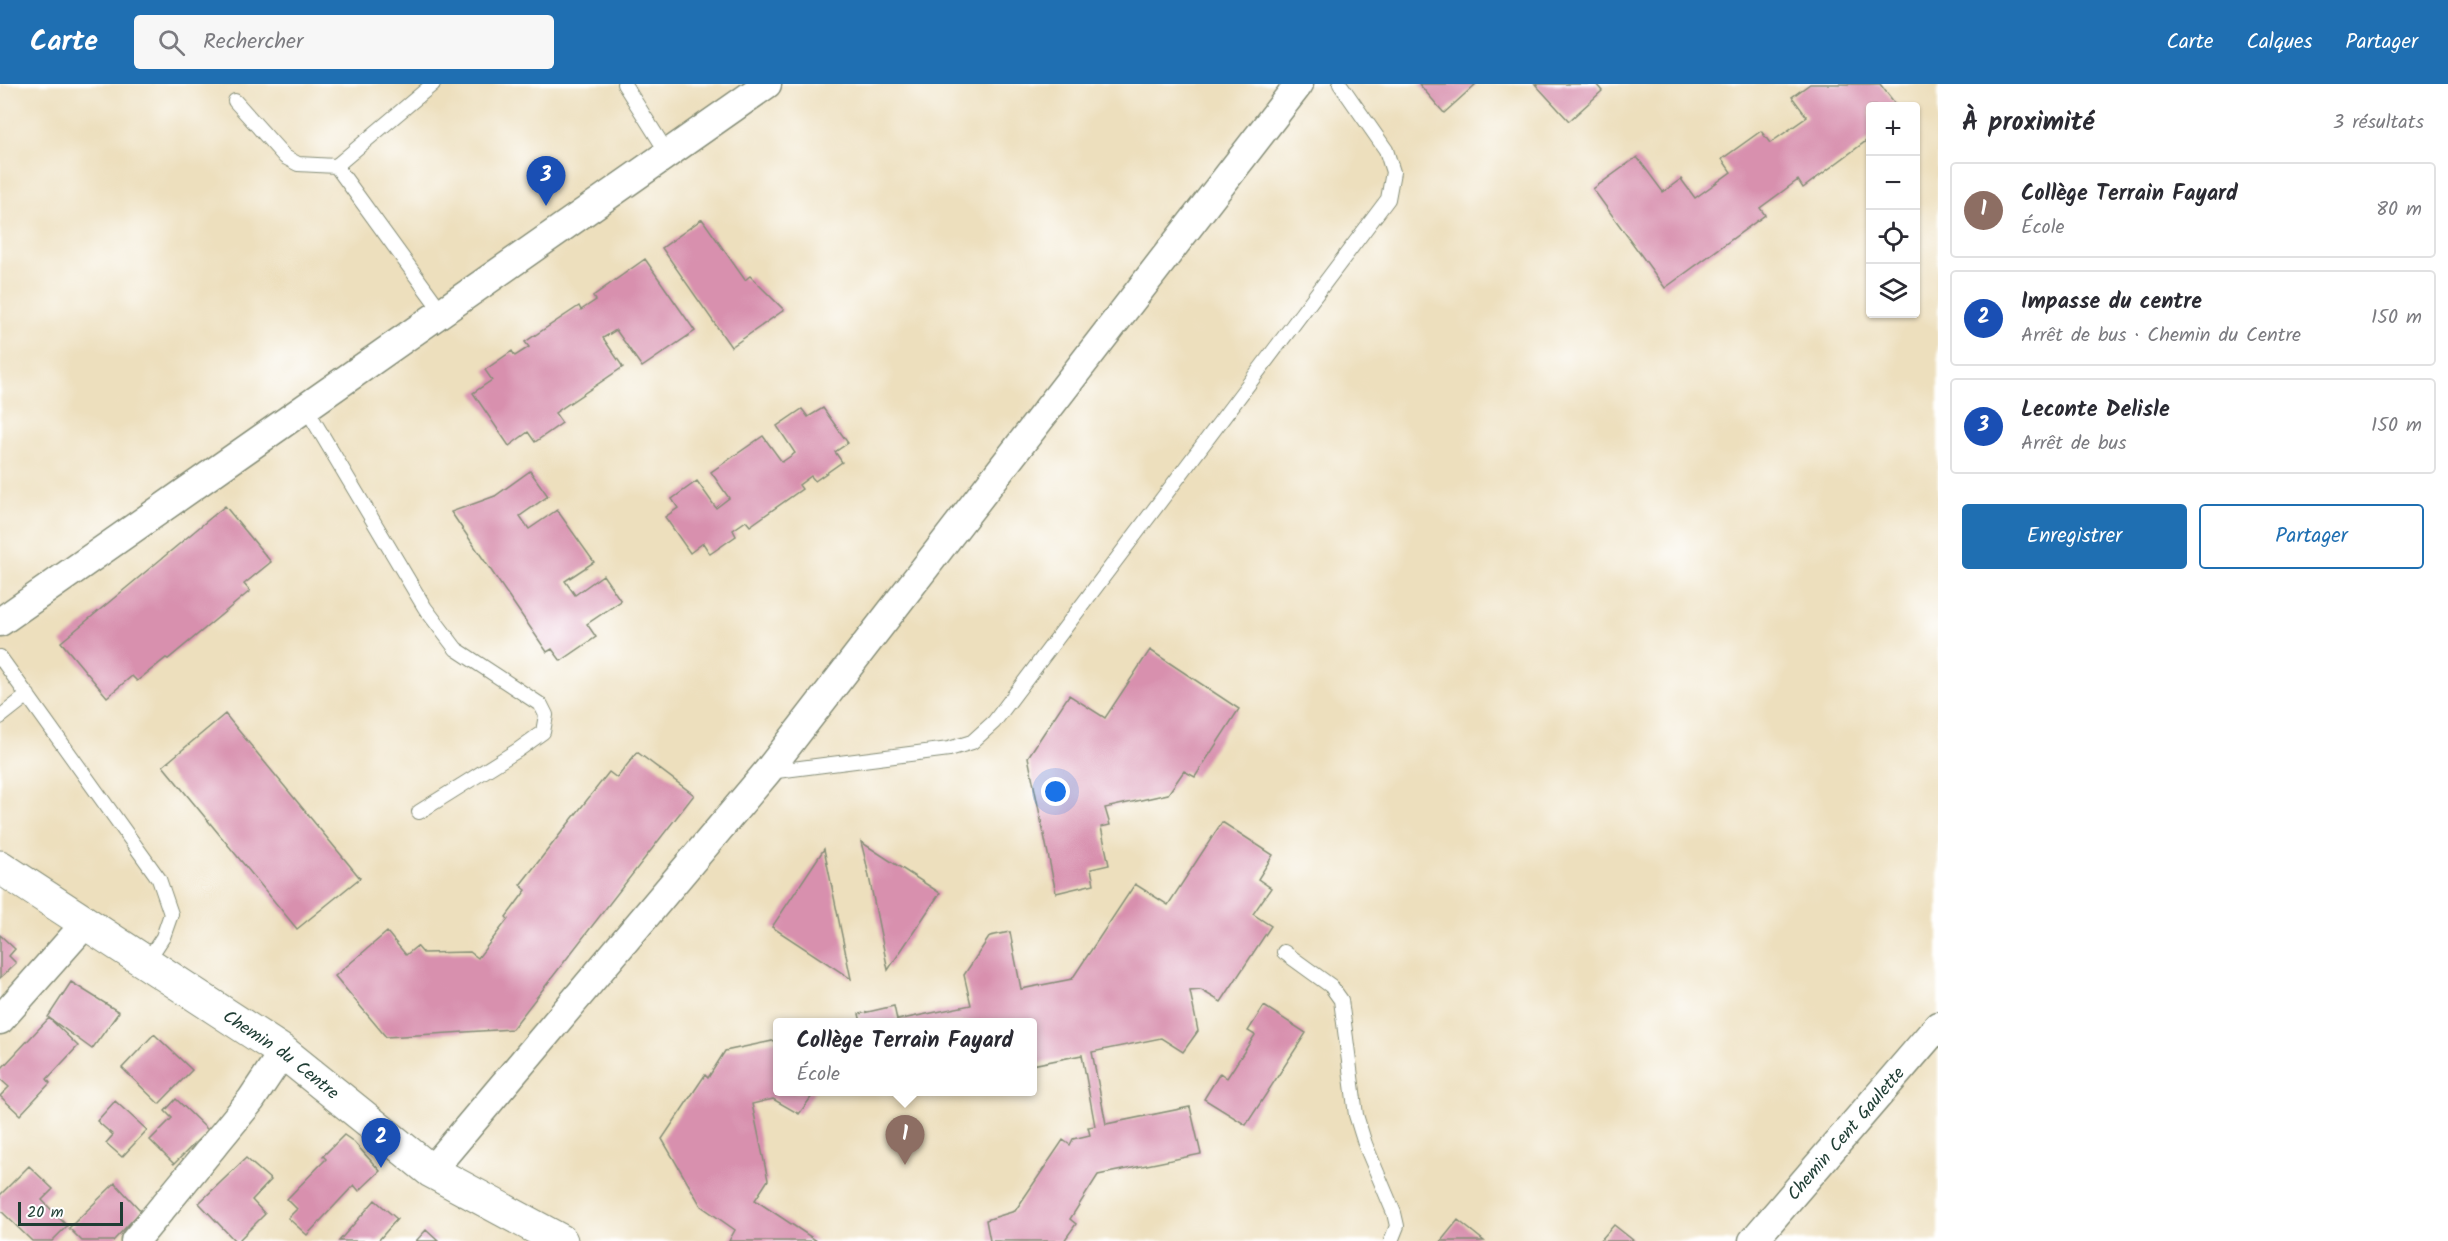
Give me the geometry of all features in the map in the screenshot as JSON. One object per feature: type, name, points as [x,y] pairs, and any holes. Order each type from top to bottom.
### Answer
[{"type":"street","points":[[0,622],[767,84]]},
{"type":"street","points":[[431,1171],[767,772],[1299,84]]},
{"type":"street","name":"Chemin du Centre","points":[[0,867],[283,1052],[431,1171],[561,1241]]},
{"type":"street","points":[[0,1020],[86,923]]},
{"type":"street","name":"Chemin Cent Gaulette","points":[[1753,1241],[1938,1026]]},
{"type":"street","points":[[135,1241],[250,1100],[283,1052]]},
{"type":"lane","points":[[235,101],[285,157],[298,164],[336,166],[433,84]]},
{"type":"lane","points":[[624,84],[668,154]]},
{"type":"lane","points":[[767,772],[949,749],[972,742],[994,722],[1388,199],[1393,172],[1386,150],[1340,84]]},
{"type":"lane","points":[[336,166],[442,312]]},
{"type":"lane","points":[[306,408],[425,608],[456,649],[541,705],[546,715],[543,732],[419,812]]},
{"type":"lane","points":[[0,657],[159,879],[171,914],[163,937],[146,963]]},
{"type":"lane","points":[[0,717],[28,695]]},
{"type":"lane","points":[[1284,952],[1331,986],[1341,1000],[1356,1115],[1397,1226],[1391,1241]]},
{"type":"building","points":[[1419,84],[1476,84],[1444,113]]},
{"type":"building","points":[[1535,84],[1596,84],[1602,91],[1569,121]]},
{"type":"building","points":[[1810,84],[1880,84],[1894,102],[1866,102],[1866,141],[1803,188],[1798,180],[1760,208],[1765,215],[1665,288],[1593,189],[1637,157],[1663,192],[1681,179],[1695,198],[1731,172],[1722,159],[1761,131],[1770,143],[1807,117],[1792,97]]},
{"type":"building","points":[[702,219],[745,280],[750,276],[784,310],[731,347],[662,248]]},
{"type":"building","points":[[645,259],[695,331],[642,367],[616,330],[603,338],[623,367],[555,413],[562,423],[535,442],[528,432],[509,446],[473,393],[492,380],[485,370],[512,351],[515,356],[529,347],[525,342],[579,306],[581,310],[596,300],[593,296]]},
{"type":"building","points":[[823,408],[848,443],[835,452],[842,462],[815,481],[811,476],[799,485],[802,489],[750,526],[746,521],[733,530],[736,536],[710,554],[703,543],[690,553],[665,517],[678,508],[672,499],[697,481],[716,508],[729,498],[711,472],[763,436],[782,462],[795,453],[777,426],[802,409],[808,417]]},
{"type":"building","points":[[530,471],[548,496],[520,516],[529,529],[557,510],[594,562],[565,581],[575,595],[603,575],[621,601],[587,624],[596,637],[561,661],[552,649],[547,652],[451,512],[495,496]]},
{"type":"building","points":[[225,506],[271,562],[244,584],[250,591],[168,659],[166,658],[137,681],[132,676],[107,697],[61,642]]},
{"type":"building","points":[[1150,650],[1239,709],[1195,777],[1184,771],[1168,794],[1105,808],[1110,825],[1101,827],[1109,865],[1091,869],[1094,884],[1056,893],[1028,757],[1069,695],[1105,718]]},
{"type":"building","points":[[225,714],[360,878],[297,929],[163,766]]},
{"type":"building","points":[[637,752],[694,795],[512,1029],[386,1037],[335,976],[387,932],[406,955],[417,946],[423,953],[470,952],[478,958],[508,919],[506,917],[526,890],[520,885],[609,772],[617,778]]},
{"type":"building","points":[[1222,822],[1273,855],[1258,879],[1271,888],[1253,914],[1271,926],[1221,1002],[1201,990],[1190,991],[1198,1031],[1183,1052],[1161,1038],[1092,1052],[1106,1124],[1190,1107],[1201,1154],[1098,1175],[1070,1219],[1076,1224],[1064,1241],[990,1241],[986,1220],[1015,1211],[1063,1140],[1070,1145],[1073,1139],[1090,1135],[1088,1127],[1095,1126],[1082,1055],[1037,1064],[1037,1018],[907,1018],[971,1005],[964,975],[990,936],[1010,932],[1021,989],[1072,979],[1135,884],[1168,905]]},
{"type":"building","points":[[861,842],[940,893],[888,970],[866,862]]},
{"type":"building","points":[[824,849],[851,979],[772,927]]},
{"type":"building","points":[[0,935],[15,949],[9,956],[16,963],[0,978]]},
{"type":"building","points":[[71,982],[119,1012],[92,1049],[48,1017]]},
{"type":"building","points":[[894,1006],[897,1018],[860,1018],[859,1014]]},
{"type":"building","points":[[1264,1006],[1306,1033],[1246,1125],[1204,1099],[1220,1073],[1227,1078],[1255,1035],[1248,1031]]},
{"type":"building","points":[[49,1018],[78,1046],[47,1079],[50,1083],[20,1115],[0,1096],[9,1087],[0,1079],[0,1070]]},
{"type":"building","points":[[154,1034],[192,1070],[159,1104],[122,1068]]},
{"type":"building","points":[[773,1041],[773,1096],[812,1096],[799,1114],[773,1099],[752,1104],[768,1180],[755,1200],[817,1241],[729,1241],[735,1230],[701,1206],[662,1139],[705,1075],[708,1078],[725,1051]]},
{"type":"building","points":[[176,1099],[208,1130],[174,1164],[150,1140],[172,1118],[165,1111]]},
{"type":"building","points":[[115,1101],[147,1130],[122,1157],[106,1143],[113,1135],[97,1121]]},
{"type":"building","points":[[344,1135],[354,1142],[380,1171],[359,1191],[354,1185],[307,1235],[288,1218],[297,1209],[287,1199],[326,1159],[323,1156]]},
{"type":"building","points":[[246,1158],[271,1180],[252,1200],[265,1214],[238,1241],[235,1241],[199,1203]]},
{"type":"building","points":[[29,1166],[53,1189],[42,1200],[67,1226],[52,1241],[32,1241],[0,1210],[0,1195]]},
{"type":"building","points":[[115,1183],[141,1211],[113,1241],[82,1241],[69,1228]]},
{"type":"building","points":[[375,1200],[397,1219],[378,1241],[339,1241]]},
{"type":"building","points":[[1458,1220],[1484,1241],[1441,1241]]},
{"type":"building","points":[[1614,1225],[1634,1241],[1600,1241]]},
{"type":"building","points":[[426,1230],[438,1241],[416,1241]]},
{"type":"place","name":"Leconte Delisle","points":[[546,206]]},
{"type":"place","name":"Collège Terrain Fayard","points":[[905,1165]]},
{"type":"place","name":"Impasse du centre","points":[[381,1168]]}]
